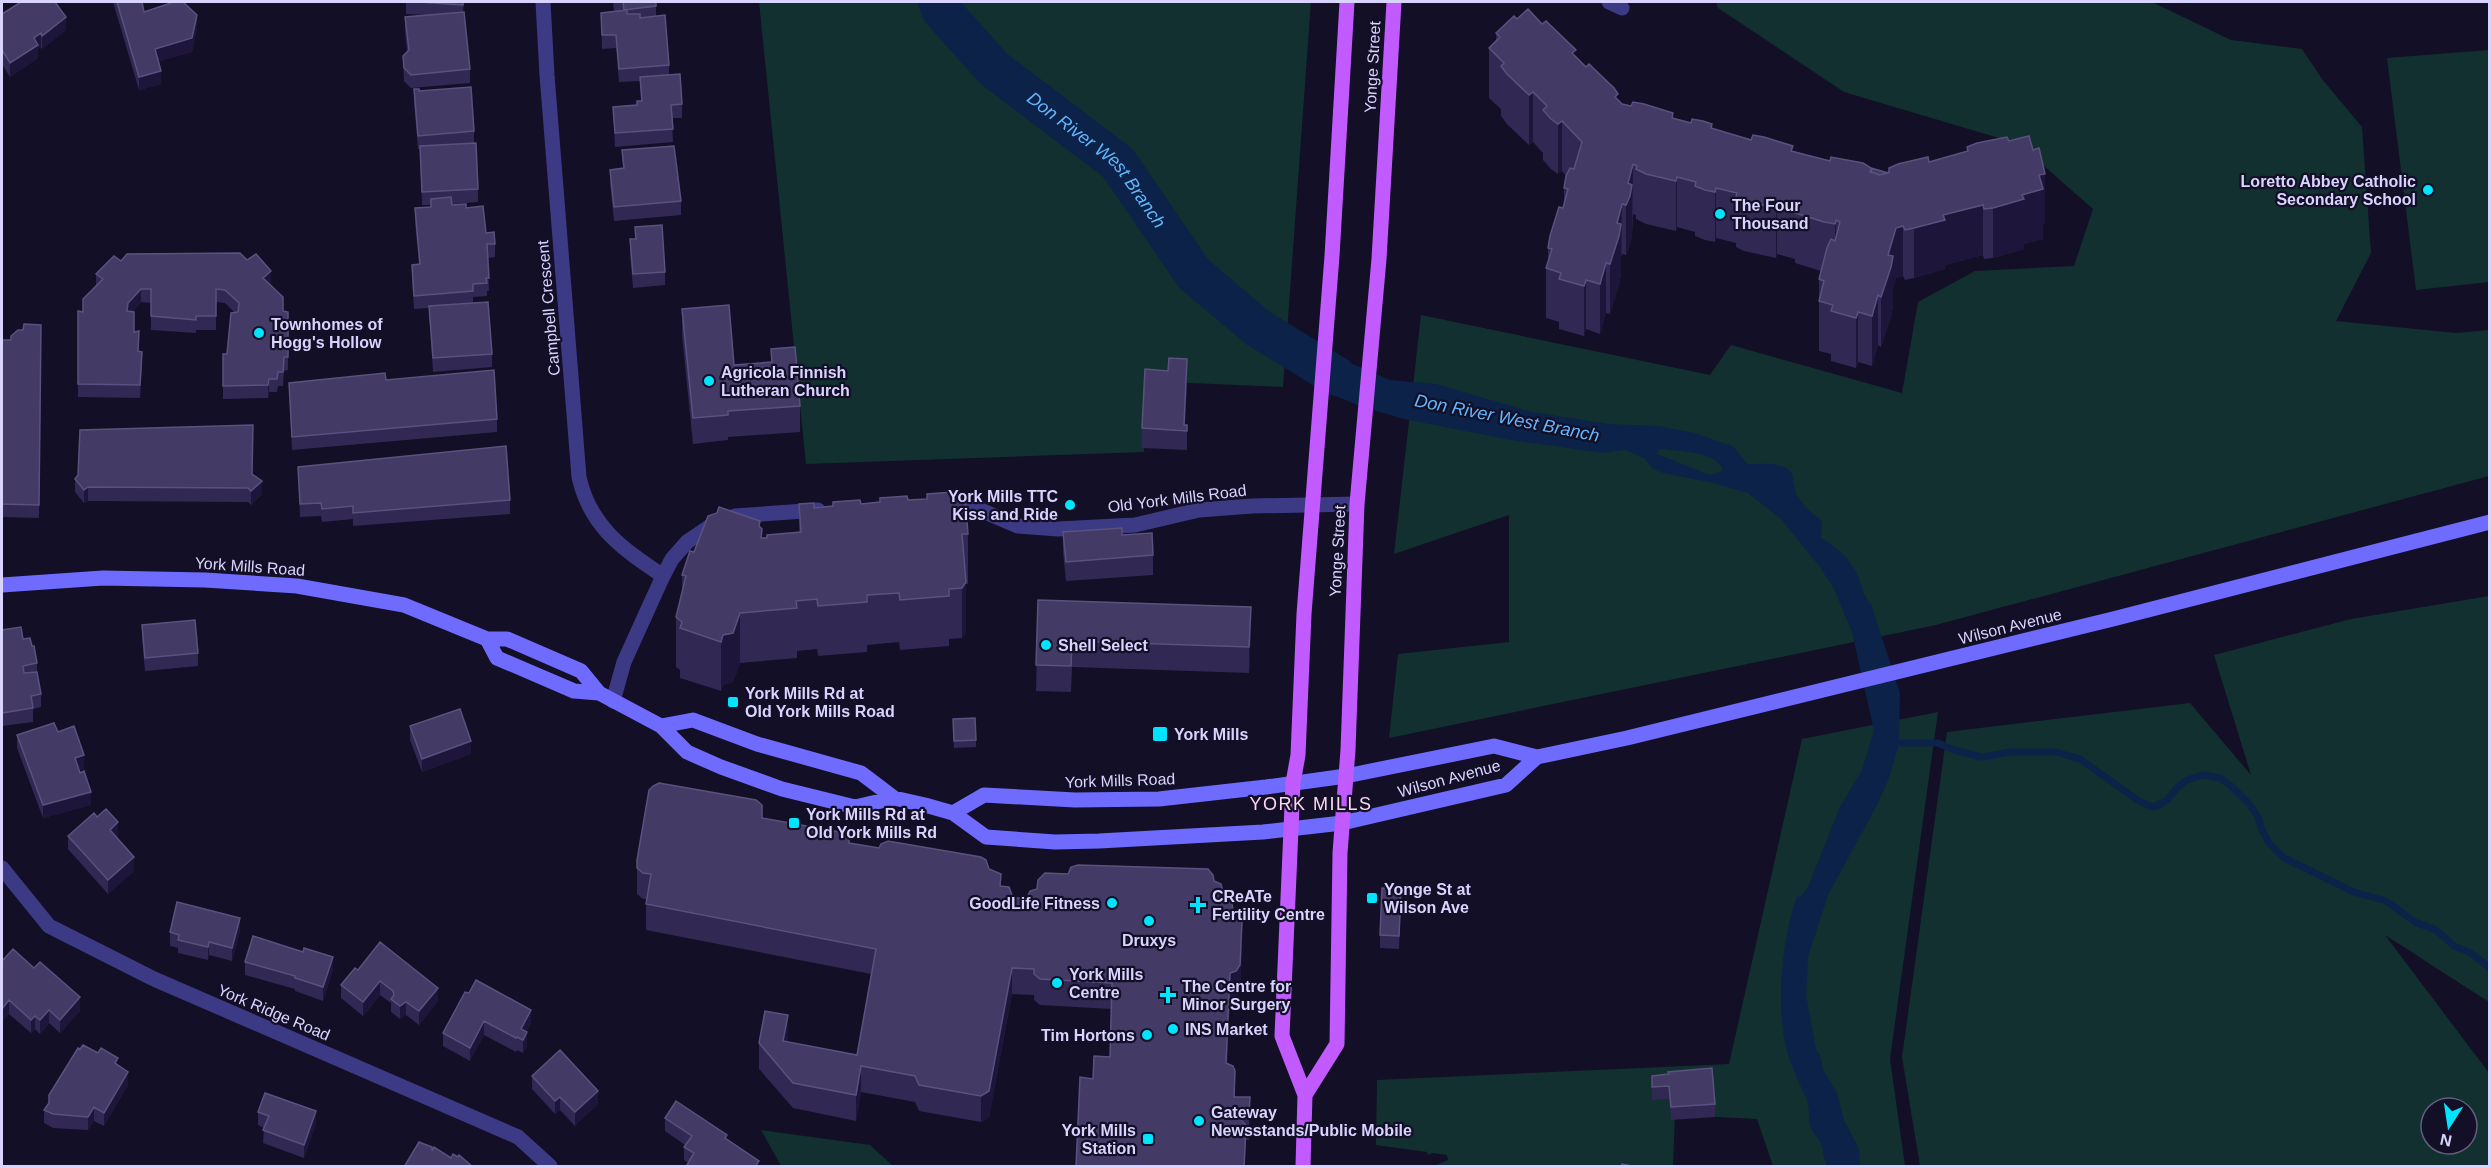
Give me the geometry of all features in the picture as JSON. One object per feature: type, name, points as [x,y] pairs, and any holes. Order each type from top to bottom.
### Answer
[{"type":"main road","name":"Yonge Street","points":[[1303,1167],[1305,1095],[1282,1036],[1291,864],[1290,829],[1293,783],[1298,755],[1312,506],[1332,256],[1347,2]]},
{"type":"main road","name":"Yonge Street","points":[[1305,1095],[1337,1044],[1342,823],[1357,504],[1380,259],[1394,2]]},
{"type":"main road","name":"Wilson Avenue","points":[[1293,783],[1346,776],[1494,746],[1537,757],[1628,738],[2113,619],[2490,522]]},
{"type":"main road","name":"York Mills Road","points":[[2,585],[138,577],[297,586],[404,605],[487,639],[507,639],[581,671],[599,693],[661,726],[687,752],[782,789],[855,807],[894,798]]},
{"type":"main road","name":"York Mills Road","points":[[487,639],[497,658],[574,691],[599,693]]},
{"type":"main road","name":"York Mills Road","points":[[661,726],[693,720],[757,744],[861,773],[894,798],[953,813],[986,837],[1055,842],[1290,829]]},
{"type":"main road","name":"Wilson Avenue","points":[[1290,829],[1342,823],[1506,785],[1537,757]]},
{"type":"main road","name":"York Mills Road","points":[[953,813],[984,795],[1075,800],[1159,799],[1293,783]]},
{"type":"street","name":"Campbell Crescent","points":[[543,2],[581,485],[590,510],[602,527],[630,554],[663,576]]},
{"type":"street","name":"Old York Mills Road","points":[[935,502],[961,504],[1018,526],[1058,529],[1136,525],[1199,510],[1252,506],[1357,504]]},
{"type":"street","points":[[613,701],[624,662],[663,576],[672,559],[687,542],[725,519],[744,515],[837,508]]},
{"type":"street","name":"York Ridge Road","points":[[2,868],[49,926],[154,980],[519,1137],[550,1167]]},
{"type":"green space","points":[[759,2],[1311,2],[1283,387],[1144,381],[1144,452],[806,464]]},
{"type":"green space","points":[[1716,2],[2152,2],[2231,40],[2302,49],[2322,79],[2362,127],[2371,253],[2336,321],[2456,333],[2489,330],[2489,476],[1936,625],[1389,738],[1398,654],[1509,642],[1509,515],[1394,554],[1421,315],[1710,375],[1731,345],[1902,393],[1918,302],[1975,271],[2074,266],[2093,209],[2019,144],[1844,92],[1718,8]]},
{"type":"green space","points":[[2489,50],[2489,282],[2416,290],[2387,58]]},
{"type":"green space","points":[[2489,596],[2489,1002],[2385,935],[2489,1073],[2489,1166],[1920,1166],[1902,1057],[1947,732],[2190,703],[2251,775],[2214,655],[2351,619]]},
{"type":"green space","points":[[1938,712],[1890,1059],[1905,1166],[1773,1166],[1757,1119],[1675,1115],[1673,1166],[1434,1166],[1448,1160],[1447,1155],[1433,1153],[1428,1155],[1427,1152],[1376,1145],[1377,1080],[1729,1064],[1802,739]]},
{"type":"green space","points":[[761,1130],[870,1145],[893,1166],[781,1166]]},
{"type":"water","points":[[1290,348],[1334,356],[1390,380],[1436,384],[1532,412],[1608,424],[1658,426],[1695,433],[1734,447],[1747,464],[1778,465],[1792,474],[1798,497],[1807,509],[1822,521],[1821,538],[1844,555],[1856,572],[1871,604],[1900,693],[1899,743],[1889,778],[1877,805],[1828,895],[1808,957],[1806,995],[1816,1049],[1823,1069],[1837,1093],[1844,1120],[1859,1149],[1860,1166],[1827,1166],[1821,1143],[1811,1127],[1807,1101],[1787,1051],[1781,1014],[1784,952],[1797,897],[1801,896],[1808,887],[1840,807],[1862,770],[1874,731],[1852,632],[1834,589],[1820,567],[1781,519],[1748,493],[1663,473],[1653,469],[1644,458],[1625,450],[1603,453],[1511,440],[1404,419],[1362,407],[1326,392]],"holes":[[[1665,449],[1708,456],[1715,460],[1723,471],[1710,475],[1657,454],[1658,450]]]},
{"type":"building","points":[[21,2],[55,2],[66,17],[42,36],[41,33],[34,38],[38,45],[10,63],[2,50],[2,14]]},
{"type":"building","points":[[117,2],[142,2],[144,12],[174,2],[183,2],[197,15],[192,38],[155,49],[161,71],[139,77]]},
{"type":"building","points":[[419,2],[463,2],[463,5]]},
{"type":"building","points":[[623,2],[656,2],[656,6],[624,10]]},
{"type":"building","points":[[1528,9],[1542,24],[1546,21],[1576,50],[1572,53],[1586,67],[1589,64],[1614,88],[1618,94],[1615,97],[1622,104],[1631,106],[1633,102],[1644,104],[1673,113],[1672,118],[1691,123],[1692,119],[1703,121],[1712,124],[1711,128],[1751,140],[1753,135],[1764,137],[1793,146],[1791,151],[1830,161],[1831,157],[1863,163],[1871,168],[1870,172],[1880,175],[1889,172],[1889,168],[1898,164],[1928,157],[1929,162],[1968,151],[1967,147],[1977,143],[2007,137],[2009,141],[2029,136],[2033,150],[2039,148],[2045,174],[2039,175],[2043,189],[2022,195],[2024,199],[1993,208],[1984,209],[1983,205],[1943,215],[1945,220],[1905,230],[1903,226],[1896,228],[1888,255],[1893,256],[1891,267],[1881,297],[1878,295],[1872,316],[1858,312],[1856,318],[1831,311],[1833,305],[1819,301],[1824,281],[1819,279],[1827,248],[1831,239],[1835,241],[1840,222],[1836,220],[1835,224],[1824,222],[1795,213],[1796,209],[1777,204],[1776,208],[1744,201],[1736,197],[1737,193],[1716,188],[1715,192],[1705,190],[1695,186],[1696,182],[1677,177],[1676,181],[1646,174],[1636,169],[1637,166],[1633,164],[1628,183],[1632,185],[1630,196],[1626,205],[1622,204],[1617,223],[1621,224],[1619,236],[1610,264],[1606,263],[1600,284],[1586,280],[1584,286],[1559,279],[1561,273],[1546,268],[1552,249],[1548,248],[1550,236],[1559,207],[1563,208],[1568,189],[1564,188],[1566,176],[1570,168],[1574,169],[1582,142],[1562,121],[1558,124],[1551,119],[1543,110],[1547,106],[1533,92],[1529,95],[1507,74],[1501,66],[1504,63],[1489,48],[1500,37],[1496,33],[1514,16],[1517,19]]},
{"type":"building","points":[[627,10],[627,14],[640,14],[640,18],[665,15],[669,65],[619,69],[616,35],[602,35],[601,13]]},
{"type":"building","points":[[464,12],[470,69],[411,75],[404,68],[403,56],[409,50],[405,17]]},
{"type":"building","points":[[680,74],[682,104],[671,105],[673,129],[615,133],[613,107],[637,105],[637,101],[642,101],[640,77]]},
{"type":"building","points":[[471,87],[474,131],[418,136],[414,89],[419,89],[419,91]]},
{"type":"building","points":[[476,143],[478,189],[422,192],[420,146]]},
{"type":"building","points":[[674,146],[681,201],[614,207],[610,170],[624,168],[622,150]]},
{"type":"building","points":[[1871,168],[1888,173],[1880,175],[1871,172]]},
{"type":"building","points":[[451,197],[452,205],[466,204],[466,208],[483,206],[486,233],[494,232],[495,244],[487,244],[489,278],[486,278],[487,283],[473,284],[473,291],[414,296],[412,265],[420,264],[415,208],[431,207],[431,199]]},
{"type":"building","points":[[662,225],[665,272],[633,274],[630,239],[636,239],[635,227]]},
{"type":"building","name":"Townhomes of Hogg's Hollow","points":[[240,253],[247,260],[256,254],[271,271],[263,278],[283,297],[283,311],[288,312],[288,357],[284,357],[283,372],[278,372],[277,379],[269,379],[268,385],[223,386],[223,354],[227,354],[231,313],[238,312],[239,303],[225,290],[216,289],[216,316],[196,316],[196,320],[151,316],[151,289],[141,289],[128,303],[127,311],[134,312],[134,332],[139,331],[138,351],[142,352],[140,385],[78,384],[78,311],[83,312],[83,299],[103,279],[96,274],[114,256],[121,261],[127,254]]},
{"type":"building","points":[[488,302],[492,354],[433,358],[429,306]]},
{"type":"building","name":"Agricola Finnish Lutheran Church","points":[[729,305],[734,365],[772,362],[771,349],[795,347],[800,406],[728,411],[728,415],[693,418],[682,309]]},
{"type":"building","points":[[24,324],[41,325],[39,505],[2,504],[2,340],[11,340],[11,336],[18,330],[23,330]]},
{"type":"building","points":[[1169,358],[1187,359],[1184,425],[1187,425],[1187,431],[1142,428],[1145,369],[1168,371]]},
{"type":"building","name":"Townhomes of Hogg's Hollow","points":[[494,370],[497,419],[292,437],[289,383],[385,373],[386,380]]},
{"type":"building","points":[[253,425],[252,474],[262,481],[251,491],[248,488],[88,487],[84,490],[75,479],[78,475],[80,430]]},
{"type":"building","points":[[506,446],[510,500],[353,513],[353,506],[322,509],[321,503],[300,504],[298,467]]},
{"type":"building","points":[[953,492],[954,497],[965,496],[968,534],[962,534],[966,582],[962,588],[949,589],[949,596],[900,600],[899,593],[867,595],[867,602],[818,606],[817,599],[796,601],[797,608],[740,613],[733,633],[723,635],[721,642],[680,628],[682,622],[676,617],[686,576],[682,575],[690,551],[694,552],[708,516],[717,513],[719,507],[760,521],[761,538],[767,538],[767,535],[801,532],[799,504],[814,503],[814,508],[833,506],[833,502],[860,500],[861,504],[880,502],[880,498],[907,496],[908,500],[927,499],[927,494]]},
{"type":"building","points":[[1122,528],[1122,535],[1152,533],[1153,555],[1066,562],[1063,532]]},
{"type":"building","points":[[1038,600],[1251,607],[1249,647],[1072,641],[1071,666],[1036,665]]},
{"type":"building","points":[[195,620],[198,653],[145,658],[142,625]]},
{"type":"building","points":[[21,627],[23,639],[30,638],[34,646],[37,663],[23,666],[24,673],[37,672],[41,694],[31,696],[33,708],[2,713],[2,630]]},
{"type":"building","points":[[460,709],[471,741],[422,759],[410,726]]},
{"type":"building","points":[[975,718],[976,740],[954,741],[953,719]]},
{"type":"building","points":[[54,723],[58,732],[74,726],[84,755],[75,758],[80,773],[84,771],[91,792],[43,805],[17,735]]},
{"type":"building","name":"York Mills Centre","points":[[659,783],[756,800],[762,805],[762,818],[845,833],[849,843],[879,848],[881,844],[888,841],[981,857],[986,860],[989,869],[1001,874],[1000,886],[1009,887],[1013,898],[1027,898],[1030,891],[1037,889],[1038,880],[1045,873],[1068,874],[1071,867],[1078,865],[1208,869],[1214,881],[1221,884],[1223,892],[1231,895],[1233,911],[1240,914],[1242,921],[1240,965],[1236,971],[1230,973],[1226,1063],[1233,1066],[1235,1071],[1234,1097],[1250,1097],[1249,1114],[1233,1113],[1246,1126],[1244,1167],[1076,1167],[1080,1077],[1093,1079],[1094,1056],[1110,1057],[1112,983],[1040,979],[1034,974],[1034,969],[1012,968],[989,1091],[981,1096],[919,1085],[915,1076],[861,1066],[856,1095],[793,1083],[759,1043],[765,1011],[788,1015],[783,1041],[857,1055],[876,949],[646,904],[651,874],[643,873],[637,868],[637,860],[649,790]]},
{"type":"building","points":[[106,809],[118,822],[110,830],[134,857],[108,880],[68,836],[94,813],[97,817]]},
{"type":"building","points":[[1382,888],[1401,889],[1399,936],[1380,935]]},
{"type":"building","points":[[177,902],[240,918],[232,948],[209,942],[208,947],[178,940],[179,935],[170,932]]},
{"type":"building","points":[[253,936],[303,952],[304,948],[333,957],[323,987],[295,978],[295,976],[245,962]]},
{"type":"building","points":[[380,942],[438,988],[419,1011],[406,1002],[400,1006],[391,999],[394,995],[393,991],[380,981],[363,1002],[341,985],[355,968],[358,970]]},
{"type":"building","points":[[13,949],[34,968],[40,962],[80,997],[60,1020],[49,1010],[40,1020],[35,1016],[31,1020],[9,1000],[2,1009],[2,961]]},
{"type":"building","points":[[476,980],[531,1010],[521,1029],[527,1032],[523,1040],[484,1021],[470,1048],[443,1033],[465,992],[469,993]]},
{"type":"building","points":[[83,1045],[98,1053],[101,1048],[118,1058],[115,1063],[128,1072],[104,1113],[94,1107],[88,1117],[53,1114],[44,1110],[49,1103],[49,1095],[78,1048],[80,1049]]},
{"type":"building","points":[[560,1050],[598,1091],[575,1112],[560,1097],[555,1101],[532,1076]]},
{"type":"building","points":[[1712,1068],[1715,1104],[1671,1107],[1669,1086],[1652,1087],[1652,1076],[1669,1074],[1668,1072]]},
{"type":"building","points":[[265,1093],[316,1111],[304,1145],[263,1130],[269,1116],[258,1112]]},
{"type":"building","points":[[676,1101],[727,1135],[725,1138],[759,1161],[755,1167],[690,1167],[687,1165],[694,1153],[684,1147],[692,1136],[665,1118]]},
{"type":"building","points":[[419,1142],[432,1147],[432,1151],[434,1147],[451,1158],[453,1154],[458,1157],[459,1155],[473,1167],[404,1167]]},
{"type":"waterway","name":"Don River West Branch","points":[[938,2],[942,11],[994,69],[1118,163],[1194,274],[1258,328],[1336,376]]},
{"type":"waterway","points":[[1891,743],[1938,743],[1981,757],[2011,752],[2056,752],[2080,759],[2140,802],[2154,807],[2166,801],[2187,780],[2203,775],[2220,778],[2250,805],[2269,843],[2284,858],[2354,892],[2386,901],[2415,922],[2436,930],[2454,946],[2471,953],[2490,968]]},
{"type":"place","name":"Loretto Abbey Catholic Secondary School","points":[[2428,190]]},
{"type":"place","name":"The Four Thousand","points":[[1720,214]]},
{"type":"place","name":"Townhomes of Hogg's Hollow","points":[[259,333]]},
{"type":"place","name":"Agricola Finnish Lutheran Church","points":[[709,381]]},
{"type":"place","name":"York Mills TTC Kiss and Ride","points":[[1070,505]]},
{"type":"place","name":"Shell Select","points":[[1046,645]]},
{"type":"place","name":"York Mills Rd at Old York Mills Road","points":[[733,702]]},
{"type":"place","name":"York Mills","points":[[1160,734]]},
{"type":"place","name":"York Mills Rd at Old York Mills Rd","points":[[794,823]]},
{"type":"place","name":"Yonge St at Wilson Ave","points":[[1372,898]]},
{"type":"place","name":"GoodLife Fitness","points":[[1112,903]]},
{"type":"place","name":"CReATe Fertility Centre","points":[[1198,905]]},
{"type":"place","name":"Druxys","points":[[1149,921]]},
{"type":"place","name":"York Mills Centre","points":[[1057,983]]},
{"type":"place","name":"The Centre for Minor Surgery","points":[[1168,995]]},
{"type":"place","name":"INS Market","points":[[1173,1029]]},
{"type":"place","name":"Tim Hortons","points":[[1147,1035]]},
{"type":"place","name":"Gateway Newsstands/Public Mobile","points":[[1199,1121]]},
{"type":"place","name":"York Mills Station","points":[[1148,1139]]},
{"type":"district","name":"YORK MILLS","points":[[1311,804]]}]
